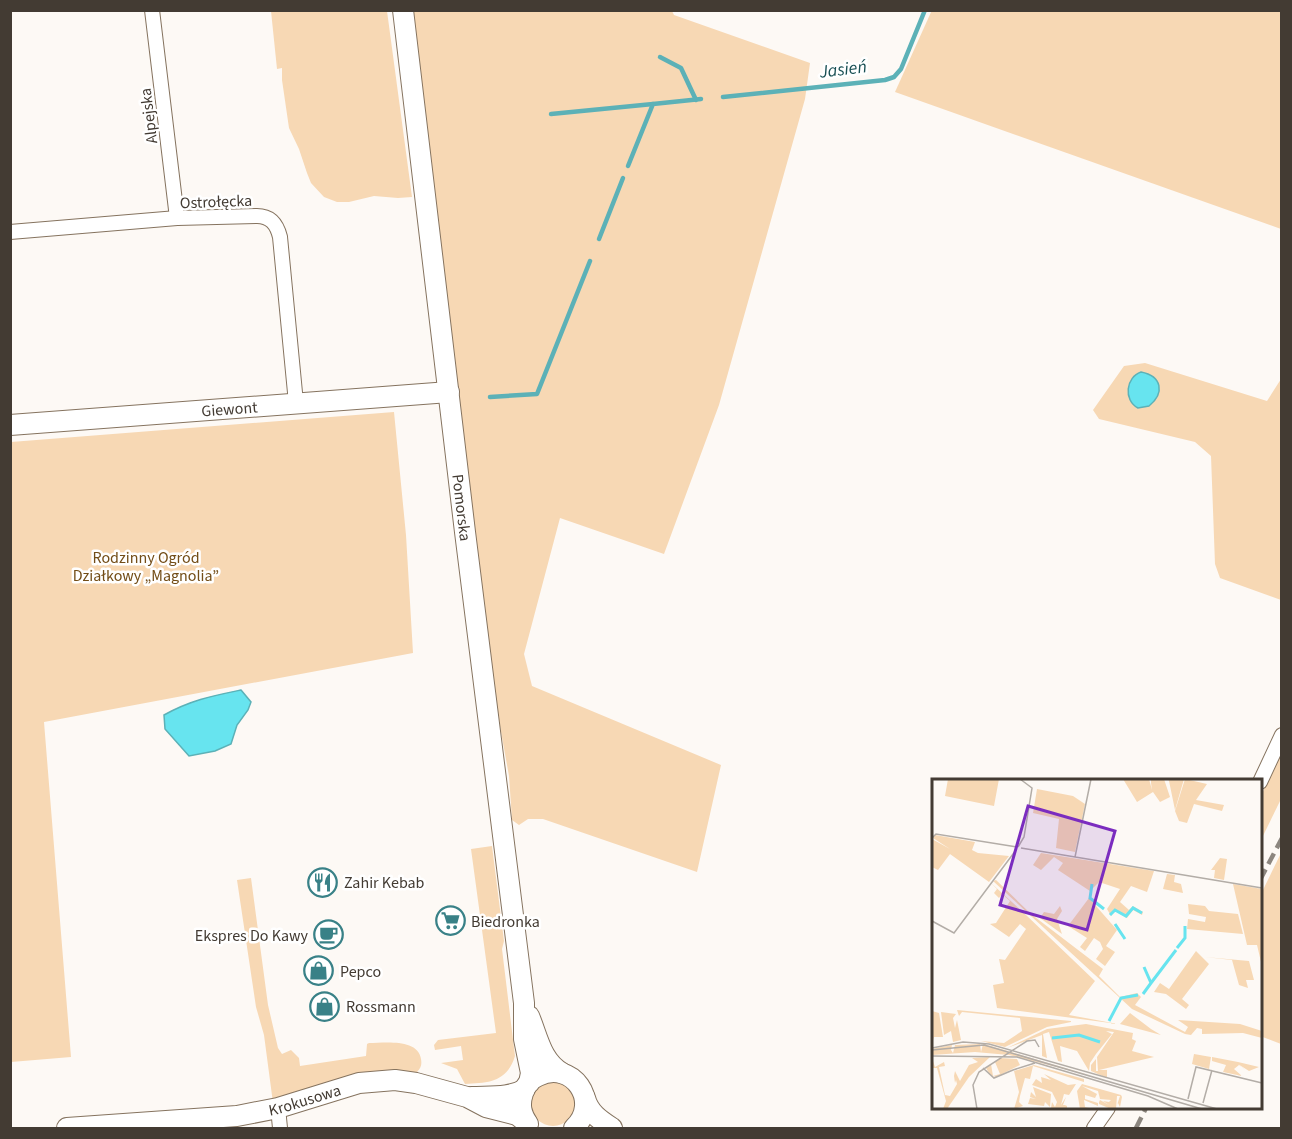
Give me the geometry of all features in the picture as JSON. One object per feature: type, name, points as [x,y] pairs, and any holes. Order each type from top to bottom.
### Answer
[{"type":"street","name":"Alpejska","points":[[152,10],[177,218]]},
{"type":"street","name":"Pomorska","points":[[403,10],[524,1003],[524,1039],[531,1073],[521,1103],[523,1117],[529,1126]]},
{"type":"street","name":"Ostrołęcka","points":[[10,232],[177,218],[264,216],[271,220],[278,228],[280,237],[296,403]]},
{"type":"street","name":"Giewont","points":[[10,425],[449,392]]},
{"type":"street","points":[[1261,779],[1281,735]]},
{"type":"street","name":"Pomorska","points":[[524,1003],[547,1062],[579,1085],[595,1117],[612,1128]]},
{"type":"street","name":"Krokusowa","points":[[467,1097],[512,1095],[519,1093],[540,1074],[561,1073]]},
{"type":"street","name":"Krokusowa","points":[[67,1128],[251,1114],[346,1087],[384,1080],[416,1083],[467,1097],[486,1107],[517,1114],[529,1126]]},
{"type":"street","points":[[574,1128],[584,1113],[585,1098]]},
{"type":"street","points":[[278,1108],[280,1128]]},
{"type":"street","points":[[1094,1128],[1107,1109]]},
{"type":"green space","points":[[932,10],[1281,11],[1281,229],[895,92]]},
{"type":"green space","points":[[271,11],[387,11],[412,197],[374,196],[349,202],[337,202],[324,197],[311,183],[289,128],[282,68],[277,69]]},
{"type":"green space","points":[[409,11],[672,11],[674,15],[810,63],[805,99],[719,405],[664,554],[560,518],[524,654],[532,686],[721,765],[697,872],[543,819],[528,819],[519,825],[512,820],[509,776],[494,693]]},
{"type":"green space","points":[[1145,363],[1267,401],[1281,379],[1281,600],[1220,578],[1215,564],[1211,456],[1195,442],[1099,419],[1093,410],[1124,366]]},
{"type":"green space","name":"Rodzinny Ogród Działkowy „Magnolia”","points":[[394,412],[406,535],[413,653],[44,722],[71,1057],[11,1062],[11,442]]},
{"type":"green space","points":[[1281,751],[1281,799],[1262,838],[1262,794]]},
{"type":"green space","points":[[492,846],[515,1056],[512,1065],[502,1076],[489,1082],[465,1084],[457,1069],[441,1063],[463,1060],[461,1046],[435,1050],[434,1045],[438,1040],[496,1033],[471,849]]},
{"type":"green space","points":[[1281,853],[1281,1044],[1262,1037],[1262,892]]},
{"type":"green space","points":[[251,878],[268,1005],[278,1048],[282,1054],[291,1050],[299,1058],[300,1066],[366,1056],[369,1043],[400,1043],[419,1052],[421,1063],[417,1072],[273,1103],[264,1035],[256,1007],[237,880]]},
{"type":"green space","points":[[553,1082],[568,1089],[575,1104],[568,1119],[553,1126],[538,1119],[531,1104],[538,1089]]},
{"type":"water","points":[[1141,372],[1157,381],[1159,391],[1149,406],[1138,408],[1130,400],[1128,389],[1132,379]]},
{"type":"water","points":[[241,690],[251,702],[237,725],[231,744],[215,751],[189,756],[165,729],[164,715],[202,699]]},
{"type":"waterway","name":"Jasień","points":[[723,97],[885,80],[894,77],[901,69],[925,10]]},
{"type":"waterway","points":[[660,57],[681,68],[696,100]]},
{"type":"waterway","name":"Jasień","points":[[628,166],[653,104],[701,99]]},
{"type":"waterway","points":[[551,114],[653,104]]},
{"type":"waterway","name":"Jasień","points":[[599,239],[623,178]]},
{"type":"waterway","name":"Jasień","points":[[490,397],[537,394],[590,261]]},
{"type":"railway","points":[[1262,876],[1282,838]]},
{"type":"railway","points":[[1136,1128],[1146,1109]]},
{"type":"place","name":"Zahir Kebab","points":[[323,882]]},
{"type":"place","name":"Biedronka","points":[[450,921]]},
{"type":"place","name":"Ekspres Do Kawy","points":[[329,935]]},
{"type":"place","name":"Pepco","points":[[319,971]]},
{"type":"place","name":"Rossmann","points":[[325,1006]]}]
